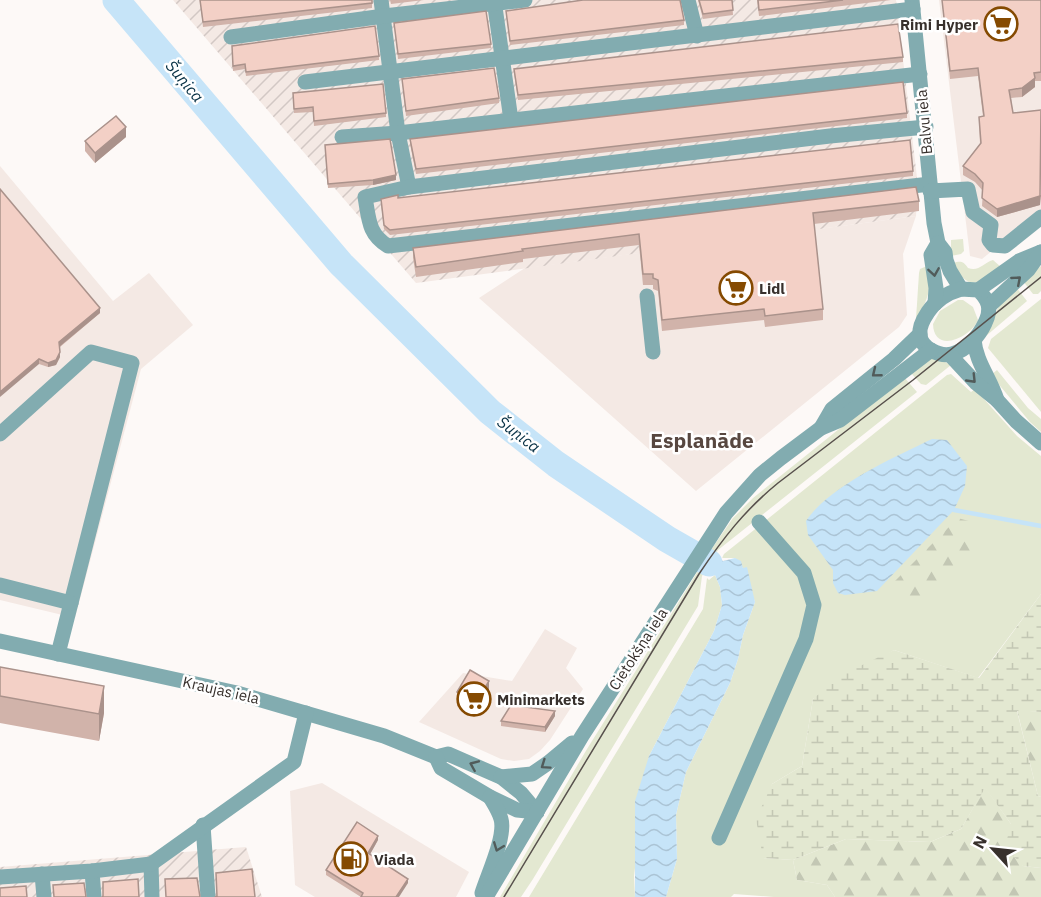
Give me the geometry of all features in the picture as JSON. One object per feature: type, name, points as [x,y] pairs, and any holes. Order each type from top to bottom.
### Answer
[{"type":"street","points":[[381,0],[398,133],[409,187]]},
{"type":"street","points":[[231,37],[494,2],[525,0]]},
{"type":"street","points":[[688,0],[697,36]]},
{"type":"street","points":[[494,2],[511,120]]},
{"type":"street","points":[[305,82],[697,36],[913,5]]},
{"type":"street","name":"Balvu iela","points":[[913,5],[930,187],[938,243],[945,252],[950,271],[961,289]]},
{"type":"street","points":[[342,138],[920,74]]},
{"type":"street","points":[[926,128],[830,136],[409,187],[365,197],[372,232],[379,241],[388,246],[930,187],[968,189],[973,212],[991,225],[989,240],[993,245],[1005,246],[1041,217]]},
{"type":"street","name":"Balvu iela","points":[[935,303],[936,288],[931,255],[938,243]]},
{"type":"street","points":[[1041,252],[1019,261],[978,290],[961,289],[947,294],[935,303],[925,318],[920,334],[926,346],[950,355],[1041,443]]},
{"type":"street","points":[[989,306],[1028,270],[1041,252]]},
{"type":"street","points":[[950,355],[974,340],[986,322],[989,306],[987,299],[978,290]]},
{"type":"street","points":[[647,296],[653,352]]},
{"type":"street","name":"Cietokšņa iela","points":[[820,428],[832,409],[894,359],[920,334]]},
{"type":"street","points":[[974,340],[975,352],[992,383],[997,399]]},
{"type":"street","name":"Cietokšņa iela","points":[[486,897],[582,736],[726,513],[760,475],[820,428],[840,420],[932,350]]},
{"type":"street","points":[[0,434],[91,352],[132,363],[58,654]]},
{"type":"street","points":[[719,838],[806,639],[814,605],[804,573],[759,522]]},
{"type":"street","points":[[0,585],[71,603]]},
{"type":"street","name":"Kraujas iela","points":[[0,640],[237,693],[384,736],[436,757],[448,754],[501,777],[521,793],[537,812]]},
{"type":"street","points":[[0,877],[151,864],[294,762],[306,712]]},
{"type":"street","points":[[501,777],[532,774],[582,736]]},
{"type":"street","name":"Kraujas iela","points":[[436,757],[441,768],[490,797],[518,810],[537,812]]},
{"type":"street","points":[[480,897],[501,840],[503,827],[501,816],[490,797]]},
{"type":"street","points":[[203,825],[208,897]]},
{"type":"street","points":[[151,864],[152,897]]},
{"type":"street","points":[[92,870],[94,897]]},
{"type":"street","points":[[42,874],[44,897]]},
{"type":"shaded area","points":[[173,0],[896,0],[918,186],[916,216],[416,283]]},
{"type":"shaded area","points":[[939,0],[1041,0],[1041,211],[982,259],[970,256]]},
{"type":"shaded area","points":[[0,166],[113,301],[149,273],[193,325],[141,369],[75,618],[0,600]]},
{"type":"shaded area","points":[[916,216],[903,254],[907,315],[899,327],[696,491],[479,298],[525,268]]},
{"type":"shaded area","points":[[545,629],[577,648],[566,668],[583,689],[550,740],[540,751],[529,759],[514,761],[501,759],[419,722],[463,673],[512,681]]},
{"type":"shaded area","points":[[322,783],[469,872],[456,897],[315,897],[295,885],[290,791]]},
{"type":"shaded area","points":[[246,847],[262,897],[0,897],[0,867]]},
{"type":"green space","points":[[963,239],[964,251],[951,256],[951,240]]},
{"type":"green space","points":[[993,260],[1002,268],[974,282],[964,279],[953,263],[962,262],[968,268],[975,269]]},
{"type":"green space","points":[[927,266],[928,294],[916,319],[919,273],[920,269]]},
{"type":"green space","points":[[1041,266],[1041,291],[1033,294],[1023,281]]},
{"type":"green space","points":[[1016,287],[1027,301],[986,336],[1001,301]]},
{"type":"green space","points":[[1041,299],[1041,412],[988,348],[991,339]]},
{"type":"green space","points":[[958,300],[963,300],[973,307],[978,320],[961,337],[946,341],[939,339],[933,324],[940,311]]},
{"type":"green space","points":[[935,357],[951,365],[926,385],[921,384],[911,373],[929,358]]},
{"type":"green space","points":[[997,370],[1028,408],[1041,419],[1041,432],[991,375]]},
{"type":"green space","points":[[951,374],[971,392],[975,389],[1017,436],[1041,456],[1041,594],[978,678],[894,650],[813,699],[802,766],[772,784],[763,858],[793,860],[797,880],[827,885],[835,897],[774,897],[734,894],[731,897],[666,897],[677,859],[676,815],[686,772],[730,683],[755,602],[743,568],[735,558],[722,558],[724,554]]},
{"type":"green space","points":[[904,377],[917,392],[718,550],[702,576],[698,606],[533,879],[521,897],[500,897],[587,749],[733,518],[753,498]]},
{"type":"green space","points":[[958,518],[972,522],[970,553],[913,604],[887,589]]},
{"type":"green space","points":[[715,575],[720,587],[722,605],[714,631],[649,756],[634,876],[635,897],[529,897],[703,609],[707,578],[709,580]]},
{"type":"green space","points":[[1041,594],[1041,712],[1017,711],[1038,796],[1041,797],[1041,868],[1023,866],[1005,847],[1011,824],[985,788],[961,829],[930,842],[846,839],[793,860],[763,858],[756,819],[772,784],[802,766],[813,699],[841,675],[894,650],[979,678]]},
{"type":"green space","points":[[1017,710],[1041,712],[1041,797],[1038,796]]},
{"type":"green space","points":[[985,787],[1011,824],[1023,866],[1041,868],[1041,897],[835,897],[827,885],[797,880],[793,860],[846,839],[930,842],[961,829]]},
{"type":"water","points":[[932,439],[947,440],[967,466],[965,486],[954,510],[877,591],[845,595],[838,593],[833,583],[833,570],[808,535],[806,521],[816,508],[846,484]]},
{"type":"water","points":[[681,538],[723,561],[735,558],[741,561],[743,568],[747,567],[755,602],[730,683],[686,772],[676,815],[677,859],[666,897],[635,897],[635,801],[649,756],[714,631],[722,605],[720,587],[715,575],[674,551]]},
{"type":"pier","points":[[689,538],[723,558],[711,577],[678,556]]},
{"type":"building","points":[[200,0],[372,0],[372,3],[203,22]]},
{"type":"building","points":[[583,0],[680,0],[684,20],[510,41],[506,11]]},
{"type":"building","points":[[699,0],[732,0],[733,10],[703,14]]},
{"type":"building","points":[[758,0],[843,0],[759,10]]},
{"type":"building","points":[[942,0],[1041,0],[1041,72],[1034,73],[1035,78],[1022,88],[1009,90],[1013,113],[1041,110],[1040,196],[997,209],[982,198],[983,183],[963,166],[981,143],[979,117],[984,116],[978,68],[950,71]]},
{"type":"building","points":[[486,11],[491,44],[398,54],[394,23]]},
{"type":"building","points":[[898,24],[903,57],[518,95],[514,69]]},
{"type":"building","points":[[375,26],[379,56],[246,72],[245,64],[233,66],[232,46]]},
{"type":"building","points":[[494,68],[499,98],[406,111],[402,79]]},
{"type":"building","points":[[903,82],[907,113],[416,169],[410,139]]},
{"type":"building","points":[[383,84],[386,113],[314,121],[313,107],[294,109],[293,93]]},
{"type":"building","points":[[116,116],[126,127],[95,153],[85,141]]},
{"type":"building","points":[[390,139],[396,175],[373,180],[328,184],[325,145]]},
{"type":"building","points":[[910,140],[913,171],[390,230],[384,225],[381,199],[398,195],[398,198]]},
{"type":"building","points":[[916,187],[919,201],[813,213],[823,309],[765,316],[764,309],[662,320],[658,280],[653,278],[653,274],[643,274],[639,234],[522,249],[523,251],[416,267],[413,248]]},
{"type":"building","points":[[0,189],[100,308],[59,342],[60,352],[56,360],[48,363],[39,359],[0,392]]},
{"type":"building","points":[[0,667],[104,686],[99,714],[0,696]]},
{"type":"building","points":[[470,670],[489,681],[480,696],[477,695],[473,701],[457,692]]},
{"type":"building","points":[[511,705],[555,711],[545,727],[501,721]]},
{"type":"building","points":[[357,822],[378,836],[368,853],[408,879],[396,897],[361,897],[363,893],[326,870]]},
{"type":"building","points":[[252,869],[255,897],[215,897],[217,896],[216,873]]},
{"type":"building","points":[[197,878],[200,897],[166,897],[165,879]]},
{"type":"building","points":[[138,879],[139,897],[102,897],[103,882]]},
{"type":"building","points":[[84,883],[86,897],[54,897],[53,885]]},
{"type":"building","points":[[26,886],[27,897],[0,897],[0,888]]},
{"type":"waterway","name":"Šuņica","points":[[116,0],[341,264],[490,412],[556,464],[667,539],[709,563]]},
{"type":"waterway","points":[[954,510],[1041,526]]},
{"type":"tram line","points":[[504,897],[699,574],[735,525],[778,483],[913,380],[1041,277]]},
{"type":"place","name":"Rimi Hyper","points":[[1001,24]]},
{"type":"place","name":"Lidl","points":[[736,288]]},
{"type":"place","name":"Minimarkets","points":[[474,699]]},
{"type":"place","name":"Viada","points":[[351,859]]},
{"type":"district","name":"Esplanāde","points":[[702,440]]}]
